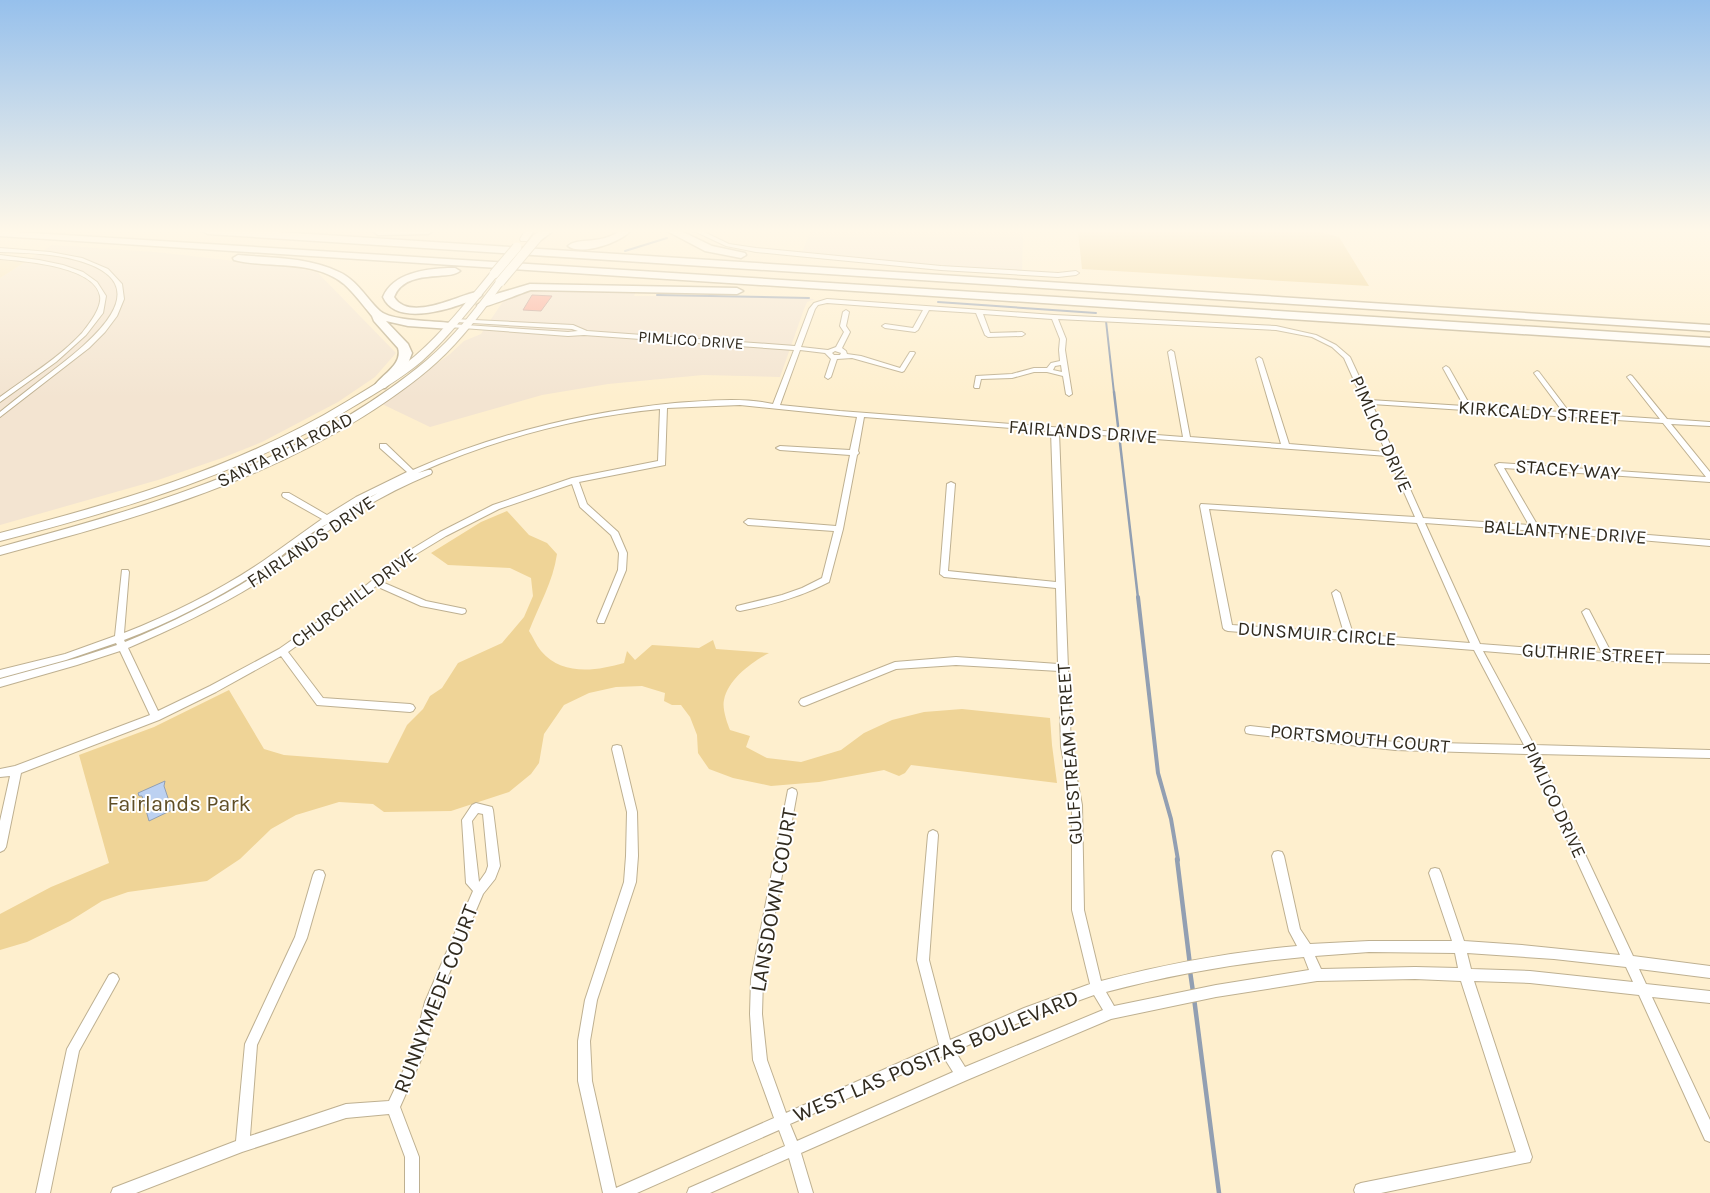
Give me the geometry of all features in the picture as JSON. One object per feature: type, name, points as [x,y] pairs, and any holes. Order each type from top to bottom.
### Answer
[{"type":"highway","points":[[352,287],[378,315],[378,319],[404,347],[406,353],[403,363],[381,385]]},
{"type":"highway","points":[[396,287],[390,294],[389,299],[392,304],[399,308],[427,310],[476,295]]},
{"type":"highway","points":[[483,305],[512,291],[540,287]]},
{"type":"highway","points":[[569,287],[915,296],[943,293]]},
{"type":"highway","points":[[844,287],[1710,342]]},
{"type":"highway","points":[[916,287],[1710,336]]},
{"type":"highway","points":[[1081,287],[1710,328]]},
{"type":"highway","points":[[378,315],[408,323],[454,323]]},
{"type":"main road","name":"SANTA RITA ROAD","points":[[0,537],[146,497],[233,464],[307,430],[381,385],[419,359],[454,323],[476,295],[486,287]]},
{"type":"main road","name":"SANTA RITA ROAD","points":[[0,551],[150,508],[208,487],[286,453],[339,426],[391,392],[432,361],[468,324],[483,305],[493,287]]},
{"type":"street","points":[[0,400],[84,334],[98,315],[102,304],[102,294],[98,287]]},
{"type":"street","points":[[0,415],[90,346],[111,322],[121,301],[119,287]]},
{"type":"street","name":"PIMLICO DRIVE","points":[[798,348],[812,309],[816,304],[827,301],[1054,317],[1276,328],[1314,336],[1334,346],[1347,357],[1477,648],[1531,749],[1710,1135]]},
{"type":"street","points":[[885,326],[915,330],[927,308]]},
{"type":"street","points":[[846,312],[843,326],[846,335],[838,349],[829,352],[829,356],[834,358],[844,355],[902,370],[912,353]]},
{"type":"street","points":[[979,312],[988,335],[1022,334]]},
{"type":"street","points":[[1054,317],[1063,339],[1064,362],[1069,394]]},
{"type":"street","name":"PIMLICO DRIVE","points":[[454,323],[568,334],[584,332],[829,352]]},
{"type":"street","points":[[776,407],[798,348]]},
{"type":"street","points":[[838,349],[844,352],[844,355]]},
{"type":"street","points":[[1171,352],[1187,439]]},
{"type":"street","points":[[828,377],[834,358]]},
{"type":"street","points":[[1259,359],[1286,447]]},
{"type":"street","points":[[1049,370],[1054,364],[1064,362]]},
{"type":"street","points":[[1446,368],[1469,409]]},
{"type":"street","points":[[977,387],[978,377],[1012,376],[1034,370],[1049,370],[1066,375]]},
{"type":"street","points":[[1537,373],[1568,415]]},
{"type":"street","name":"STACEY WAY","points":[[1630,377],[1710,479]]},
{"type":"street","name":"KIRKCALDY STREET","points":[[1368,402],[1710,424]]},
{"type":"street","name":"FAIRLANDS DRIVE","points":[[0,684],[74,663],[174,623],[234,592],[269,571],[331,520],[415,474],[537,432],[593,420],[664,409],[776,407],[1056,430],[1389,454]]},
{"type":"street","name":"CHURCHILL DRIVE","points":[[0,773],[16,770],[156,717],[213,689],[282,651],[345,607],[410,554],[443,534],[496,508],[575,480],[662,463],[664,409]]},
{"type":"street","points":[[740,608],[803,593],[826,580],[839,529],[861,415]]},
{"type":"street","name":"GULFSTREAM STREET","points":[[1056,430],[1066,747],[1077,805],[1078,910],[1097,988],[1111,1013]]},
{"type":"street","points":[[383,446],[415,474]]},
{"type":"street","points":[[780,448],[855,453]]},
{"type":"street","name":"STACEY WAY","points":[[1535,528],[1499,465],[1710,479]]},
{"type":"street","points":[[575,480],[583,505],[615,534],[623,553],[622,570],[601,621]]},
{"type":"street","points":[[951,484],[944,574],[1061,585]]},
{"type":"street","points":[[286,495],[331,520]]},
{"type":"street","name":"DUNSMUIR CIRCLE","points":[[1420,521],[1204,506],[1228,628],[1349,636],[1477,648]]},
{"type":"street","name":"BALLANTYNE DRIVE","points":[[1420,521],[1535,528],[1710,543]]},
{"type":"street","points":[[748,522],[839,529]]},
{"type":"street","points":[[125,572],[121,643],[156,717]]},
{"type":"street","points":[[375,582],[424,604],[462,611]]},
{"type":"street","points":[[1336,593],[1349,636]]},
{"type":"street","points":[[1586,612],[1609,657]]},
{"type":"street","name":"FAIRLANDS DRIVE","points":[[0,674],[121,643]]},
{"type":"street","name":"GUTHRIE STREET","points":[[1477,648],[1609,657],[1710,659]]},
{"type":"street","points":[[282,651],[320,702],[410,708]]},
{"type":"street","points":[[804,702],[895,666],[956,661],[1063,668]]},
{"type":"street","name":"PORTSMOUTH COURT","points":[[1250,730],[1395,746],[1531,749]]},
{"type":"street","points":[[610,1193],[585,1081],[584,1041],[591,1000],[630,882],[632,812],[616,749]]},
{"type":"street","points":[[1531,749],[1710,754]]},
{"type":"street","points":[[0,847],[16,770]]},
{"type":"street","name":"LANSDOWN COURT","points":[[792,793],[758,979],[756,1014],[760,1060],[781,1122],[793,1150],[806,1193]]},
{"type":"street","name":"RUNNYMEDE COURT","points":[[393,1107],[418,1053],[431,1002],[479,890],[491,875],[494,866],[488,810],[476,808],[467,820],[472,883],[479,890]]},
{"type":"street","points":[[933,835],[922,960],[946,1048],[962,1076]]},
{"type":"street","points":[[1278,856],[1296,931],[1307,950],[1317,975]]},
{"type":"street","points":[[1361,1190],[1525,1157],[1466,976],[1460,947],[1435,873]]},
{"type":"street","points":[[242,1145],[251,1044],[301,938],[319,875]]},
{"type":"street","name":"WEST LAS POSITAS BOULEVARD","points":[[621,1193],[1021,1015],[1097,988],[1208,962],[1307,950],[1373,947],[1460,947],[1628,961],[1710,972]]},
{"type":"street","name":"WEST LAS POSITAS BOULEVARD","points":[[694,1193],[1111,1013],[1216,991],[1317,975],[1415,973],[1530,977],[1641,988],[1710,998]]},
{"type":"street","points":[[43,1193],[72,1049],[113,979]]},
{"type":"street","points":[[118,1193],[242,1145],[346,1111],[393,1107],[412,1157],[412,1193]]},
{"type":"shaded area","points":[[0,287],[331,287],[396,353],[375,377],[338,402],[262,442],[158,480],[0,525]]},
{"type":"shaded area","points":[[537,290],[636,291],[634,296],[746,296],[815,299],[807,302],[780,377],[703,375],[608,384],[542,395],[430,427],[382,404],[450,354],[464,341],[481,334],[504,300],[513,295]]},
{"type":"green space","name":"Fairlands Park","points":[[507,511],[529,535],[547,543],[557,554],[549,584],[529,631],[541,651],[559,665],[580,669],[602,668],[624,663],[627,651],[635,660],[652,645],[699,648],[713,640],[716,649],[769,653],[748,666],[730,685],[724,700],[726,720],[730,730],[750,736],[746,747],[767,758],[801,762],[841,750],[864,733],[892,720],[924,712],[962,709],[1050,718],[1057,783],[911,765],[905,773],[899,776],[884,770],[819,782],[771,786],[733,778],[709,769],[698,753],[697,735],[690,717],[681,705],[672,705],[664,701],[665,693],[642,686],[616,687],[589,693],[564,705],[544,734],[539,763],[531,774],[509,792],[451,811],[384,812],[373,804],[339,802],[296,815],[271,829],[240,859],[207,881],[128,892],[102,901],[70,921],[27,942],[0,950],[0,914],[51,887],[109,863],[79,755],[154,727],[229,690],[264,749],[284,755],[388,763],[407,725],[423,709],[430,696],[442,688],[458,663],[502,643],[524,617],[533,596],[531,578],[510,568],[448,565],[431,553],[481,522]]},
{"type":"water","points":[[165,781],[164,786],[172,810],[149,821],[142,796],[139,796],[138,793]]},
{"type":"building","points":[[532,295],[552,296],[541,311],[523,310]]},
{"type":"waterway","points":[[657,295],[809,298]]},
{"type":"waterway","points":[[938,302],[1096,313]]},
{"type":"waterway","points":[[1106,321],[1114,393]]},
{"type":"waterway","points":[[1114,392],[1118,426]]},
{"type":"waterway","points":[[1120,443],[1138,598]]},
{"type":"waterway","points":[[1138,597],[1158,773],[1171,819],[1178,860]]},
{"type":"waterway","points":[[1177,859],[1190,965]]},
{"type":"waterway","points":[[1190,971],[1193,992]]},
{"type":"waterway","points":[[1194,998],[1219,1193]]}]
